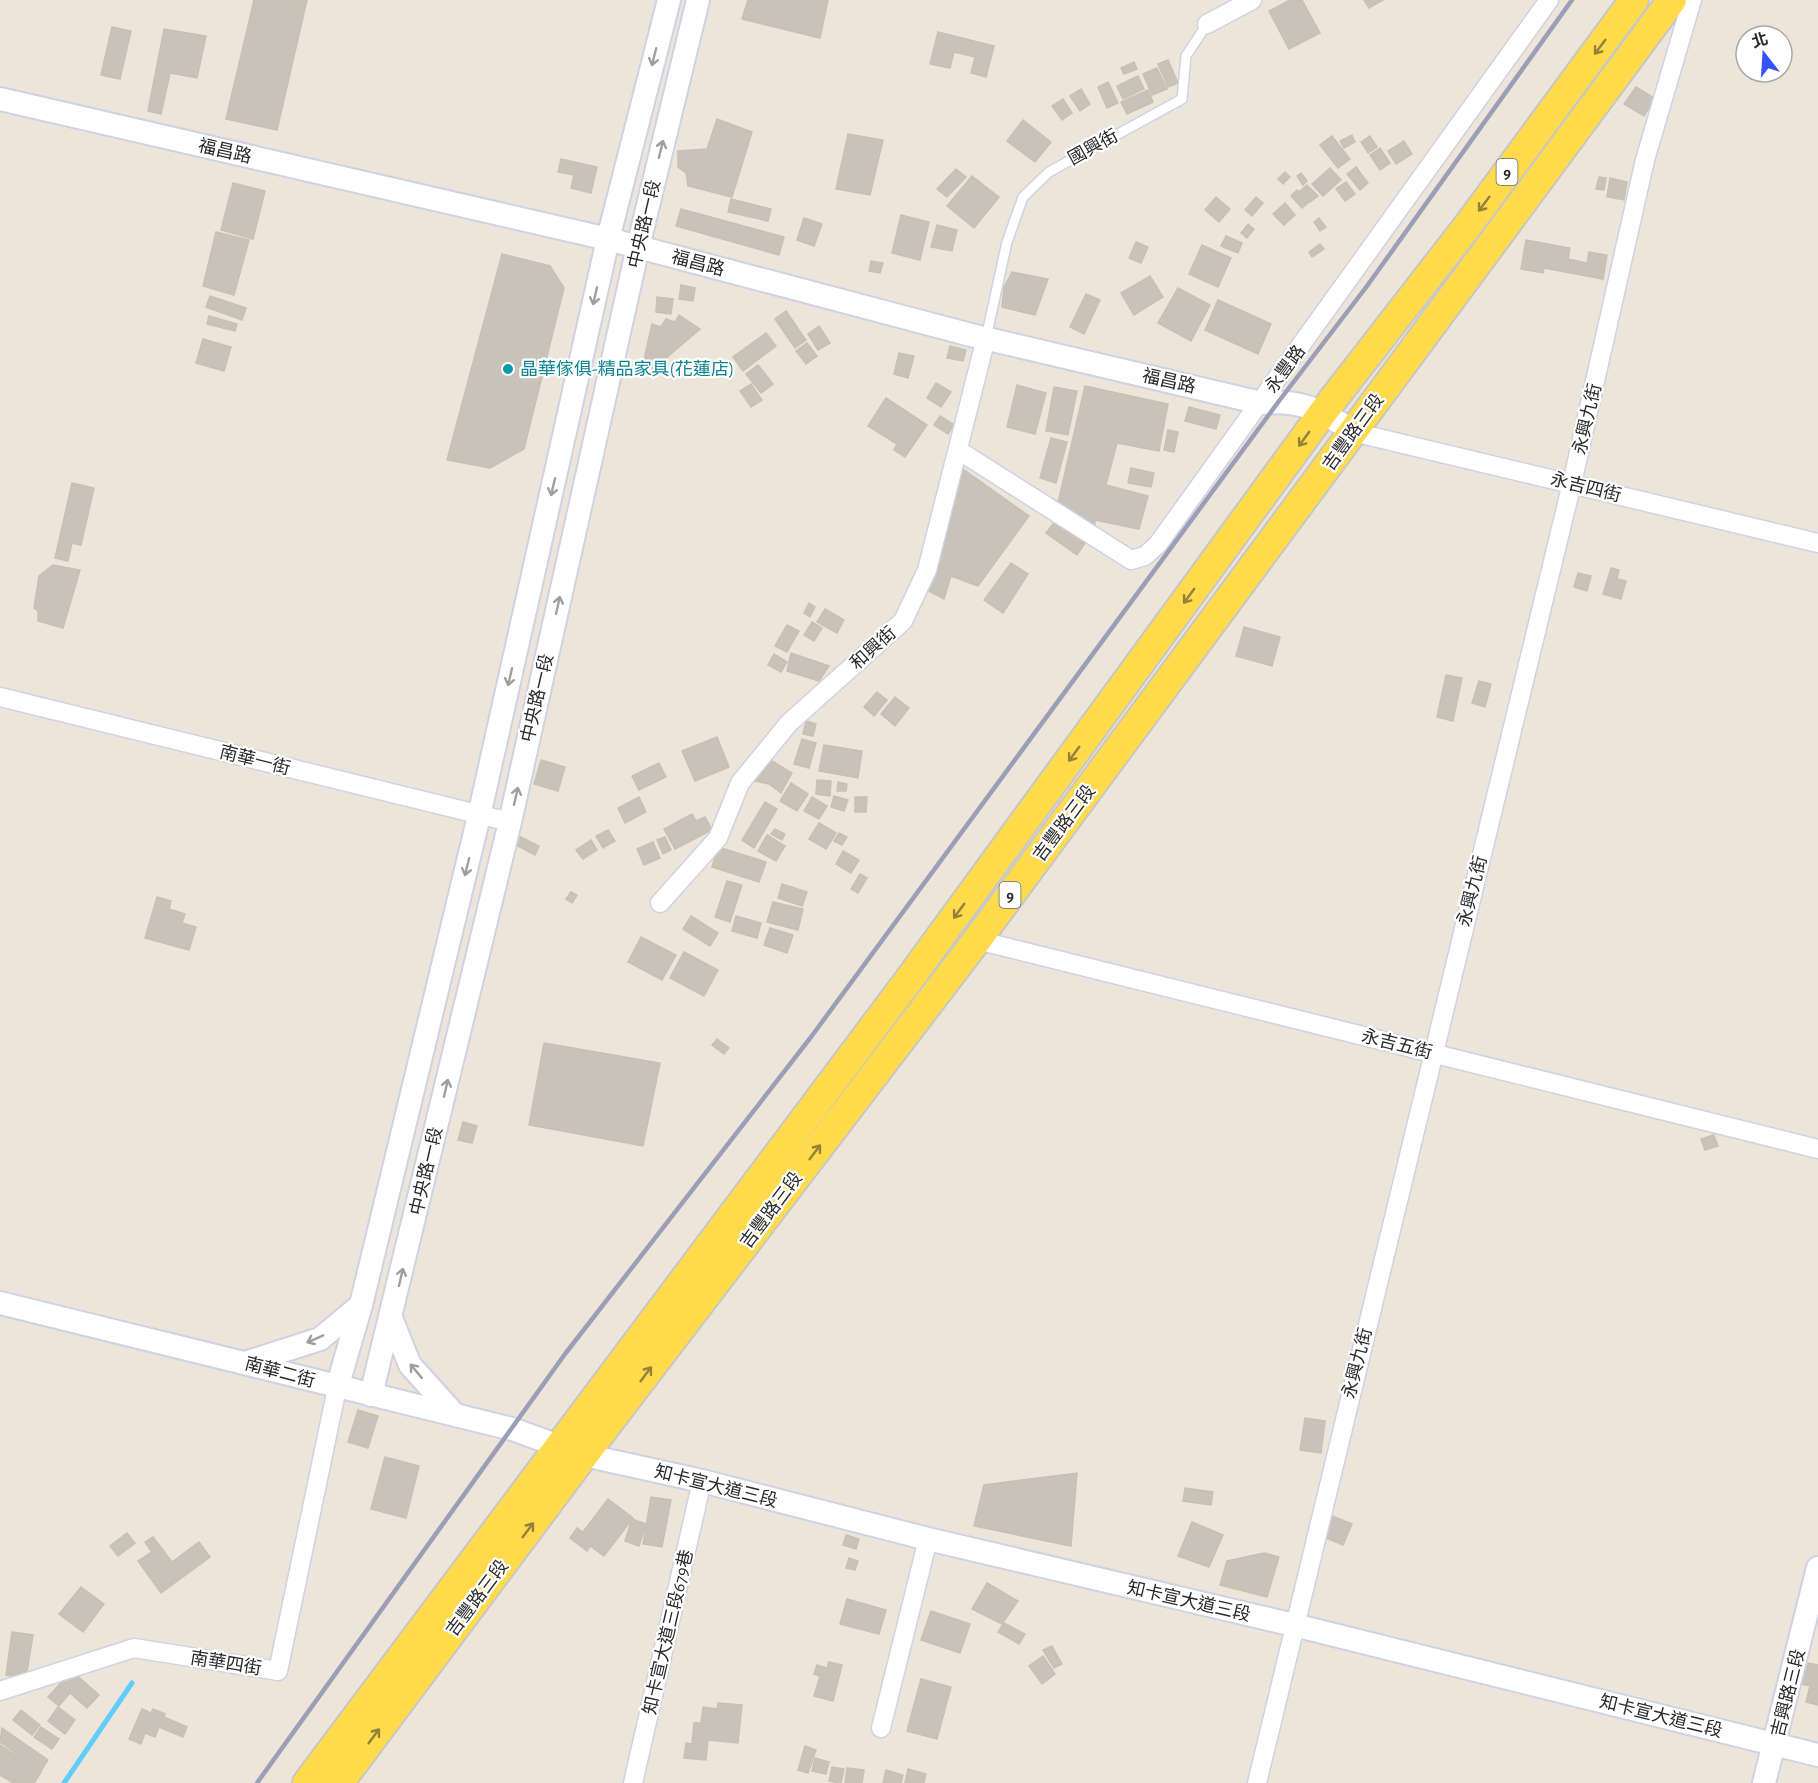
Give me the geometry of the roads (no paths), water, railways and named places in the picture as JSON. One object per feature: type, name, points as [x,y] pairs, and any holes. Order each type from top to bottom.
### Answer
[{"type":"main road","name":"吉豐路三段","points":[[339,1783],[571,1451],[905,985],[1324,411],[1434,270],[1634,0]]},
{"type":"main road","name":"吉豐路三段","points":[[307,1783],[977,940],[1672,0]]},
{"type":"street","name":"中央路一段","points":[[337,1388],[361,1305],[480,816],[608,239],[669,0]]},
{"type":"street","name":"中央路一段","points":[[371,1395],[510,822],[638,247],[698,0]]},
{"type":"street","name":"國興街","points":[[1207,24],[1252,0]]},
{"type":"street","name":"永豐路","points":[[958,450],[1131,560],[1145,556],[1158,544],[1261,403],[1549,0]]},
{"type":"street","name":"永興九街","points":[[1257,1783],[1432,1053],[1572,483],[1645,160],[1692,0]]},
{"type":"street","name":"福昌路","points":[[0,99],[608,239],[986,338],[1261,403],[1279,401],[1324,411],[1353,432]]},
{"type":"street","name":"和興街","points":[[660,903],[718,838],[741,783],[789,723],[903,621],[927,570],[986,338]]},
{"type":"street","name":"永吉四街","points":[[1353,432],[1818,543]]},
{"type":"street","name":"南華一街","points":[[0,697],[510,822]]},
{"type":"street","name":"永吉五街","points":[[977,940],[1818,1149]]},
{"type":"street","name":"南華二街","points":[[0,1303],[337,1388],[512,1429],[571,1451]]},
{"type":"street","points":[[245,1363],[320,1339],[361,1305]]},
{"type":"street","points":[[391,1318],[410,1365],[455,1415]]},
{"type":"street","name":"南華四街","points":[[0,1691],[135,1648],[278,1671],[337,1388]]},
{"type":"street","name":"知卡宣大道三段","points":[[571,1451],[702,1480],[928,1539],[1294,1625],[1818,1755]]},
{"type":"street","name":"知卡宣大道三段679巷","points":[[633,1783],[702,1480]]},
{"type":"street","points":[[881,1728],[928,1539]]},
{"type":"street","name":"吉興路三段","points":[[1764,1783],[1776,1745],[1818,1568]]},
{"type":"lane","name":"國興街","points":[[986,338],[1007,242],[1023,197],[1057,167],[1182,99],[1186,56],[1207,24]]},
{"type":"waterway","points":[[64,1783],[132,1683]]},
{"type":"railway","points":[[257,1783],[565,1354],[811,1037],[1279,401],[1367,286],[1572,0]]},
{"type":"place","name":"晶華傢俱-精品家具(花蓮店)","points":[[508,369]]}]
